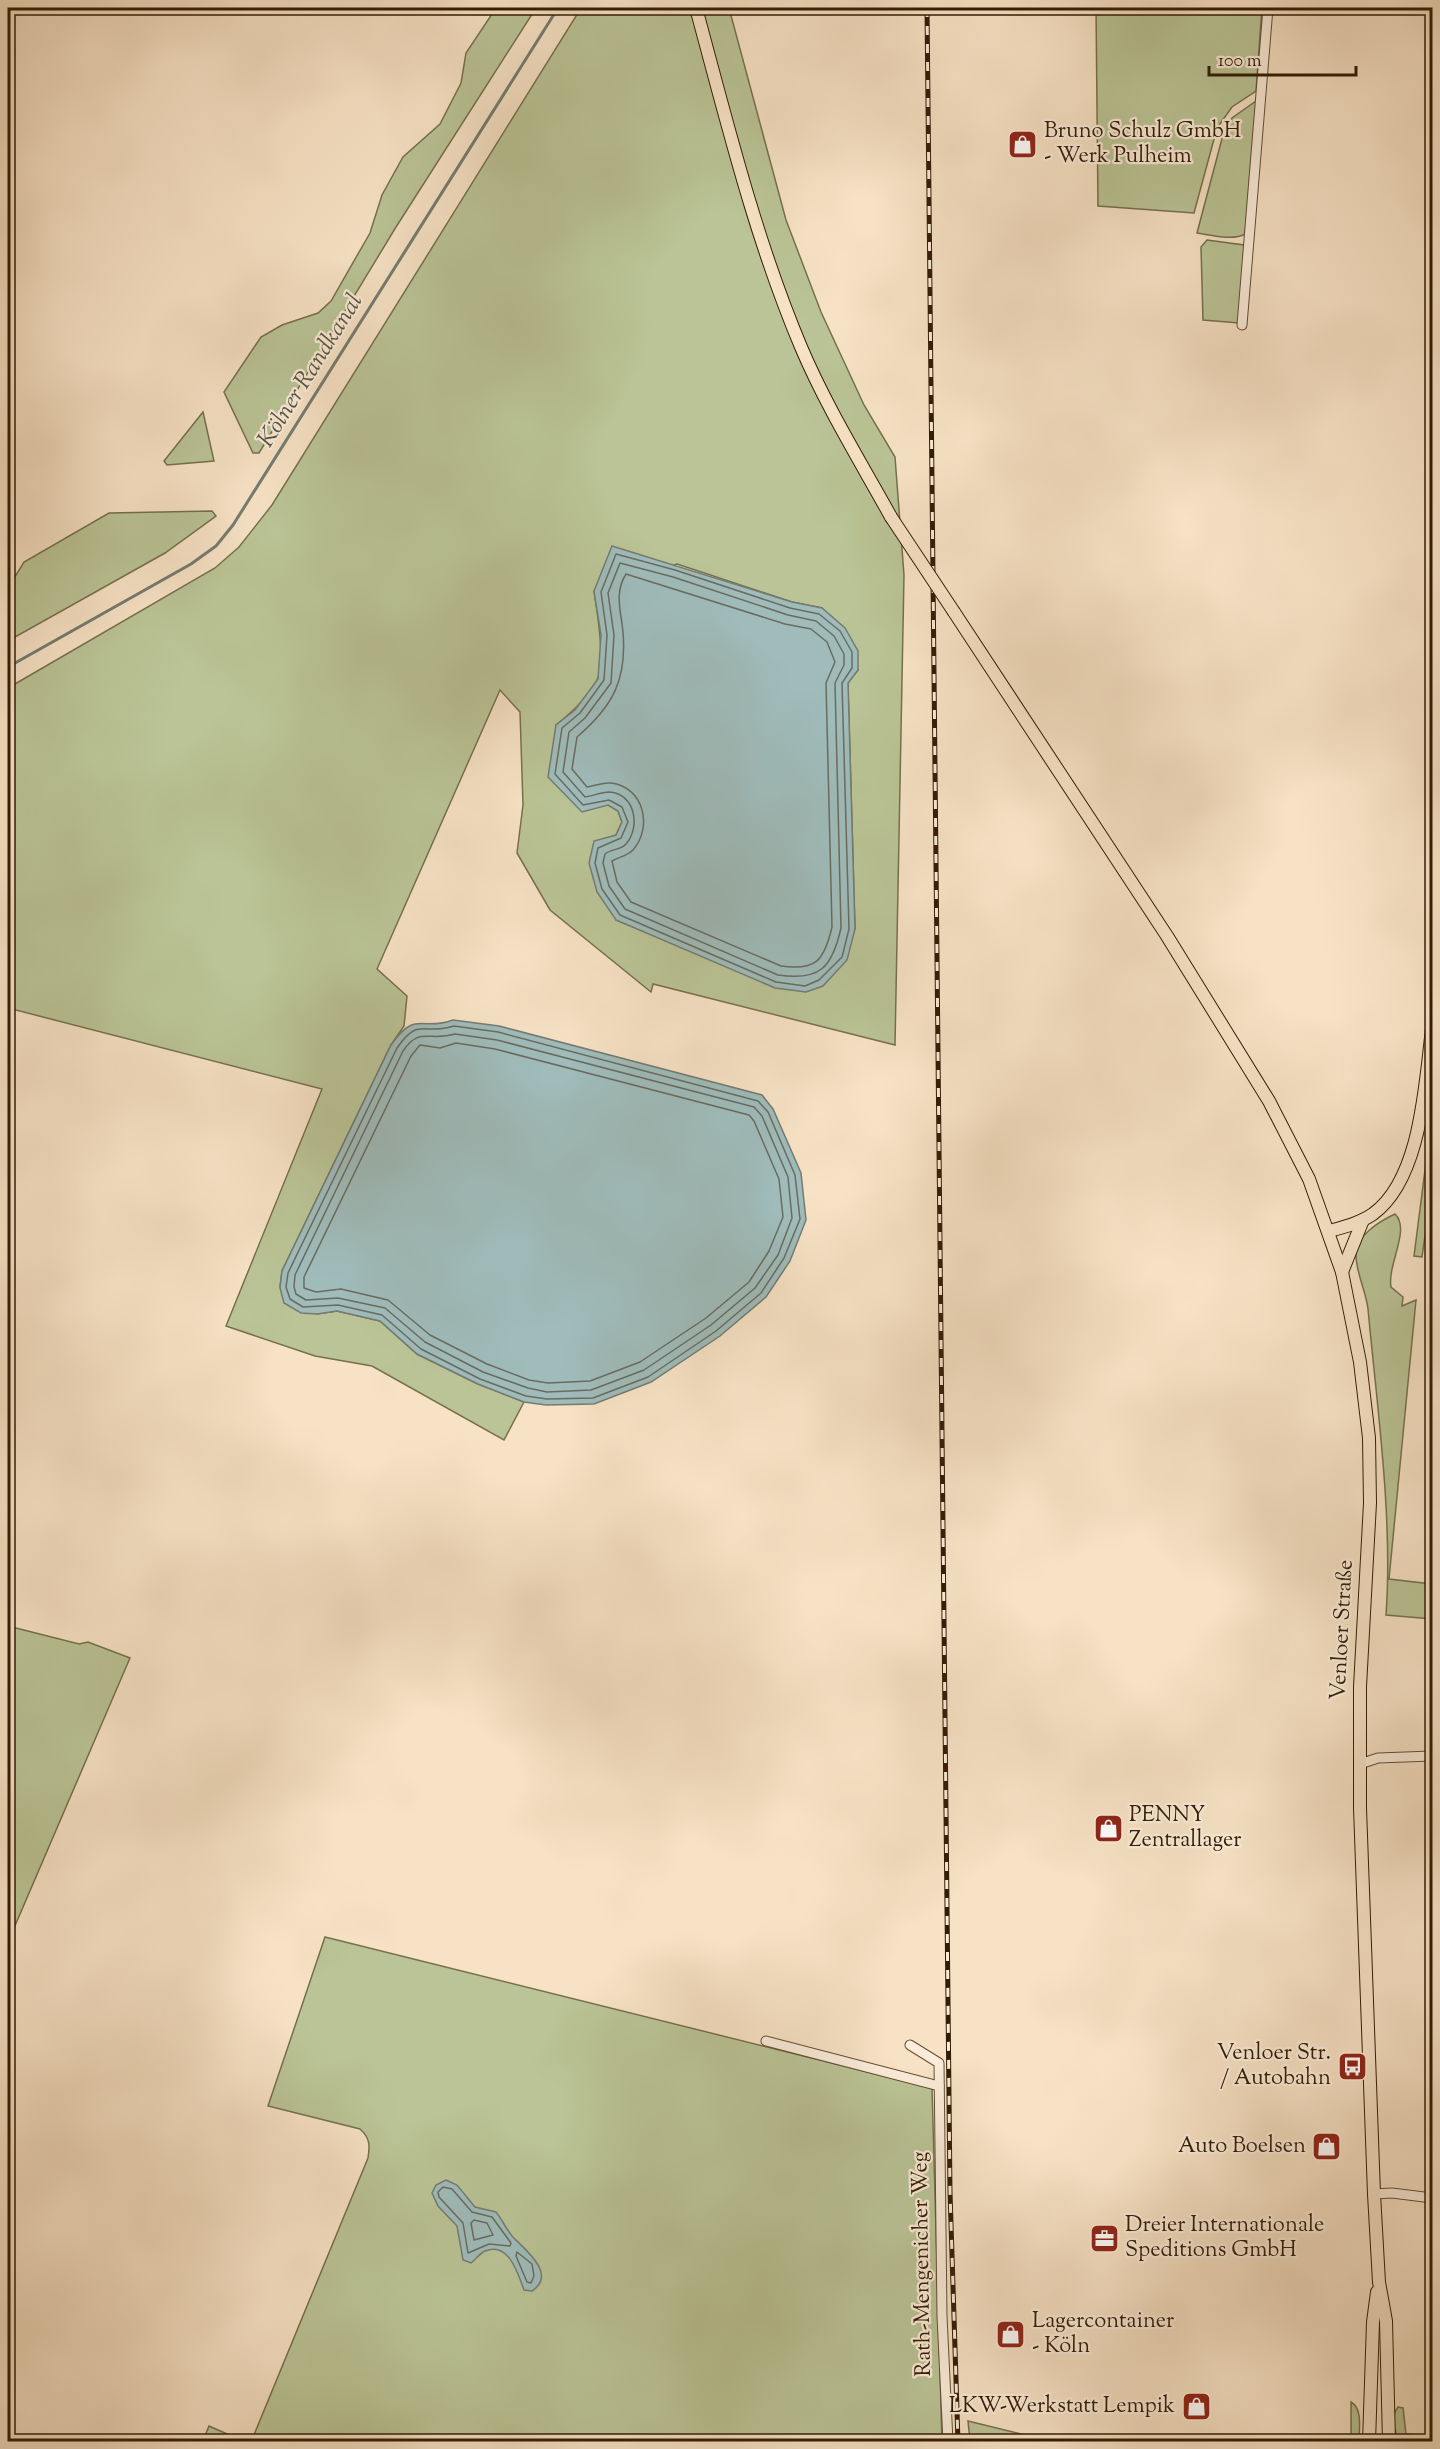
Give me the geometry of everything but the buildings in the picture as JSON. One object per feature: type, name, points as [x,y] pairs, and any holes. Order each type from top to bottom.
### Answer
[{"type":"main road","name":"Venloer Straße","points":[[696,8],[769,263],[802,348],[831,412],[891,517],[1167,936],[1269,1101],[1309,1179],[1342,1272],[1360,1362],[1369,1438],[1370,1503],[1360,1687],[1360,1764],[1374,2194],[1378,2282],[1386,2321],[1389,2442]]},
{"type":"main road","points":[[1329,1231],[1363,1221],[1390,1198],[1408,1164],[1419,1120],[1432,1029]]},
{"type":"main road","points":[[1342,1272],[1363,1221]]},
{"type":"main road","name":"Venloer Straße","points":[[1369,2442],[1373,2322],[1378,2282]]},
{"type":"street","points":[[1242,325],[1269,8]]},
{"type":"street","points":[[1360,1764],[1378,1758],[1432,1756]]},
{"type":"street","points":[[766,2042],[939,2086]]},
{"type":"street","name":"Rath-Mengenicher Weg","points":[[910,2044],[939,2063],[942,2316],[948,2442]]},
{"type":"street","points":[[1374,2194],[1392,2193],[1432,2198]]},
{"type":"green space","points":[[496,8],[536,8],[396,227],[259,453],[253,453],[224,392],[261,337],[282,325],[318,313],[331,301],[370,233],[382,195],[403,157],[440,124],[461,83],[466,53]]},
{"type":"green space","points":[[581,8],[729,8],[786,220],[821,312],[864,405],[895,457],[904,575],[895,1045],[653,984],[651,992],[550,910],[517,853],[523,805],[520,712],[500,690],[377,969],[407,996],[404,1026],[391,1045],[282,1271],[280,1287],[317,1314],[337,1311],[380,1321],[417,1354],[478,1384],[524,1402],[504,1440],[372,1366],[315,1356],[226,1326],[322,1089],[8,1008],[8,688],[215,568],[239,547],[272,505]],"holes":[[[677,564],[792,602],[822,608],[858,670],[848,683],[855,929],[667,941],[616,920],[616,835],[622,822],[618,811],[608,805],[556,725],[584,699],[600,672],[600,637],[594,591]]]},
{"type":"green space","points":[[1096,8],[1262,8],[1256,91],[1232,107],[1217,128],[1194,213],[1098,206]]},
{"type":"green space","points":[[1256,101],[1245,234],[1228,237],[1197,233],[1224,131],[1232,118]]},
{"type":"green space","points":[[1207,240],[1244,245],[1239,323],[1203,320],[1201,247]]},
{"type":"green space","points":[[203,412],[214,461],[167,465],[164,461]]},
{"type":"green space","points":[[212,511],[216,516],[165,553],[8,641],[8,588],[24,562],[109,513]]},
{"type":"green space","points":[[1432,1115],[1432,1185],[1422,1257],[1414,1256]]},
{"type":"green space","points":[[1395,1214],[1401,1229],[1392,1268],[1391,1287],[1403,1297],[1402,1306],[1416,1300],[1389,1579],[1432,1584],[1432,1619],[1386,1615],[1388,1578],[1383,1462],[1368,1309],[1356,1255],[1364,1236],[1376,1225]]},
{"type":"green space","points":[[8,1626],[79,1644],[88,1642],[130,1658],[8,1942]]},
{"type":"green space","points":[[325,1937],[932,2088],[942,2441],[251,2442],[368,2158],[368,2142],[360,2129],[268,2106]]},
{"type":"green space","points":[[1351,2402],[1359,2414],[1359,2441],[1351,2441]]},
{"type":"green space","points":[[1398,2407],[1403,2408],[1406,2434],[1432,2437],[1432,2441],[1399,2441],[1394,2420]]},
{"type":"green space","points":[[968,2421],[1050,2441],[970,2441]]},
{"type":"green space","points":[[209,2426],[243,2441],[203,2441]]},
{"type":"water","points":[[612,546],[792,602],[822,608],[845,628],[858,651],[858,670],[848,683],[855,929],[847,960],[823,986],[806,992],[775,988],[616,920],[597,892],[589,863],[594,841],[616,835],[622,822],[618,811],[608,805],[582,812],[548,777],[556,725],[575,710],[598,679],[601,635],[594,591]]},
{"type":"water","points":[[453,1020],[499,1026],[762,1095],[773,1109],[801,1173],[806,1220],[790,1261],[766,1297],[720,1336],[651,1382],[594,1404],[546,1405],[524,1402],[478,1384],[417,1354],[380,1321],[337,1311],[317,1314],[301,1313],[284,1303],[280,1288],[282,1271],[391,1045],[413,1024],[433,1024]]},
{"type":"water","points":[[446,2180],[457,2185],[475,2207],[496,2212],[512,2236],[536,2262],[542,2277],[532,2291],[524,2290],[511,2261],[500,2251],[493,2249],[485,2251],[471,2263],[463,2260],[457,2226],[438,2206],[432,2193],[436,2185]]},
{"type":"waterway","name":"Kölner Randkanal","points":[[8,667],[191,564],[216,546],[233,525],[558,8]]},
{"type":"railway","points":[[927,8],[950,2192],[958,2442]]},
{"type":"place","name":"Bruno Schulz GmbH - Werk Pulheim","points":[[1023,145]]},
{"type":"place","name":"PENNY Zentrallager","points":[[1108,1829]]},
{"type":"place","name":"Venloer Str. / Autobahn","points":[[1352,2067]]},
{"type":"place","name":"Auto Boelsen","points":[[1327,2147]]},
{"type":"place","name":"Dreier Internationale Speditions GmbH","points":[[1104,2239]]},
{"type":"place","name":"Lagercontainer - Köln","points":[[1011,2335]]},
{"type":"place","name":"LKW-Werkstatt Lempik","points":[[1196,2407]]}]
